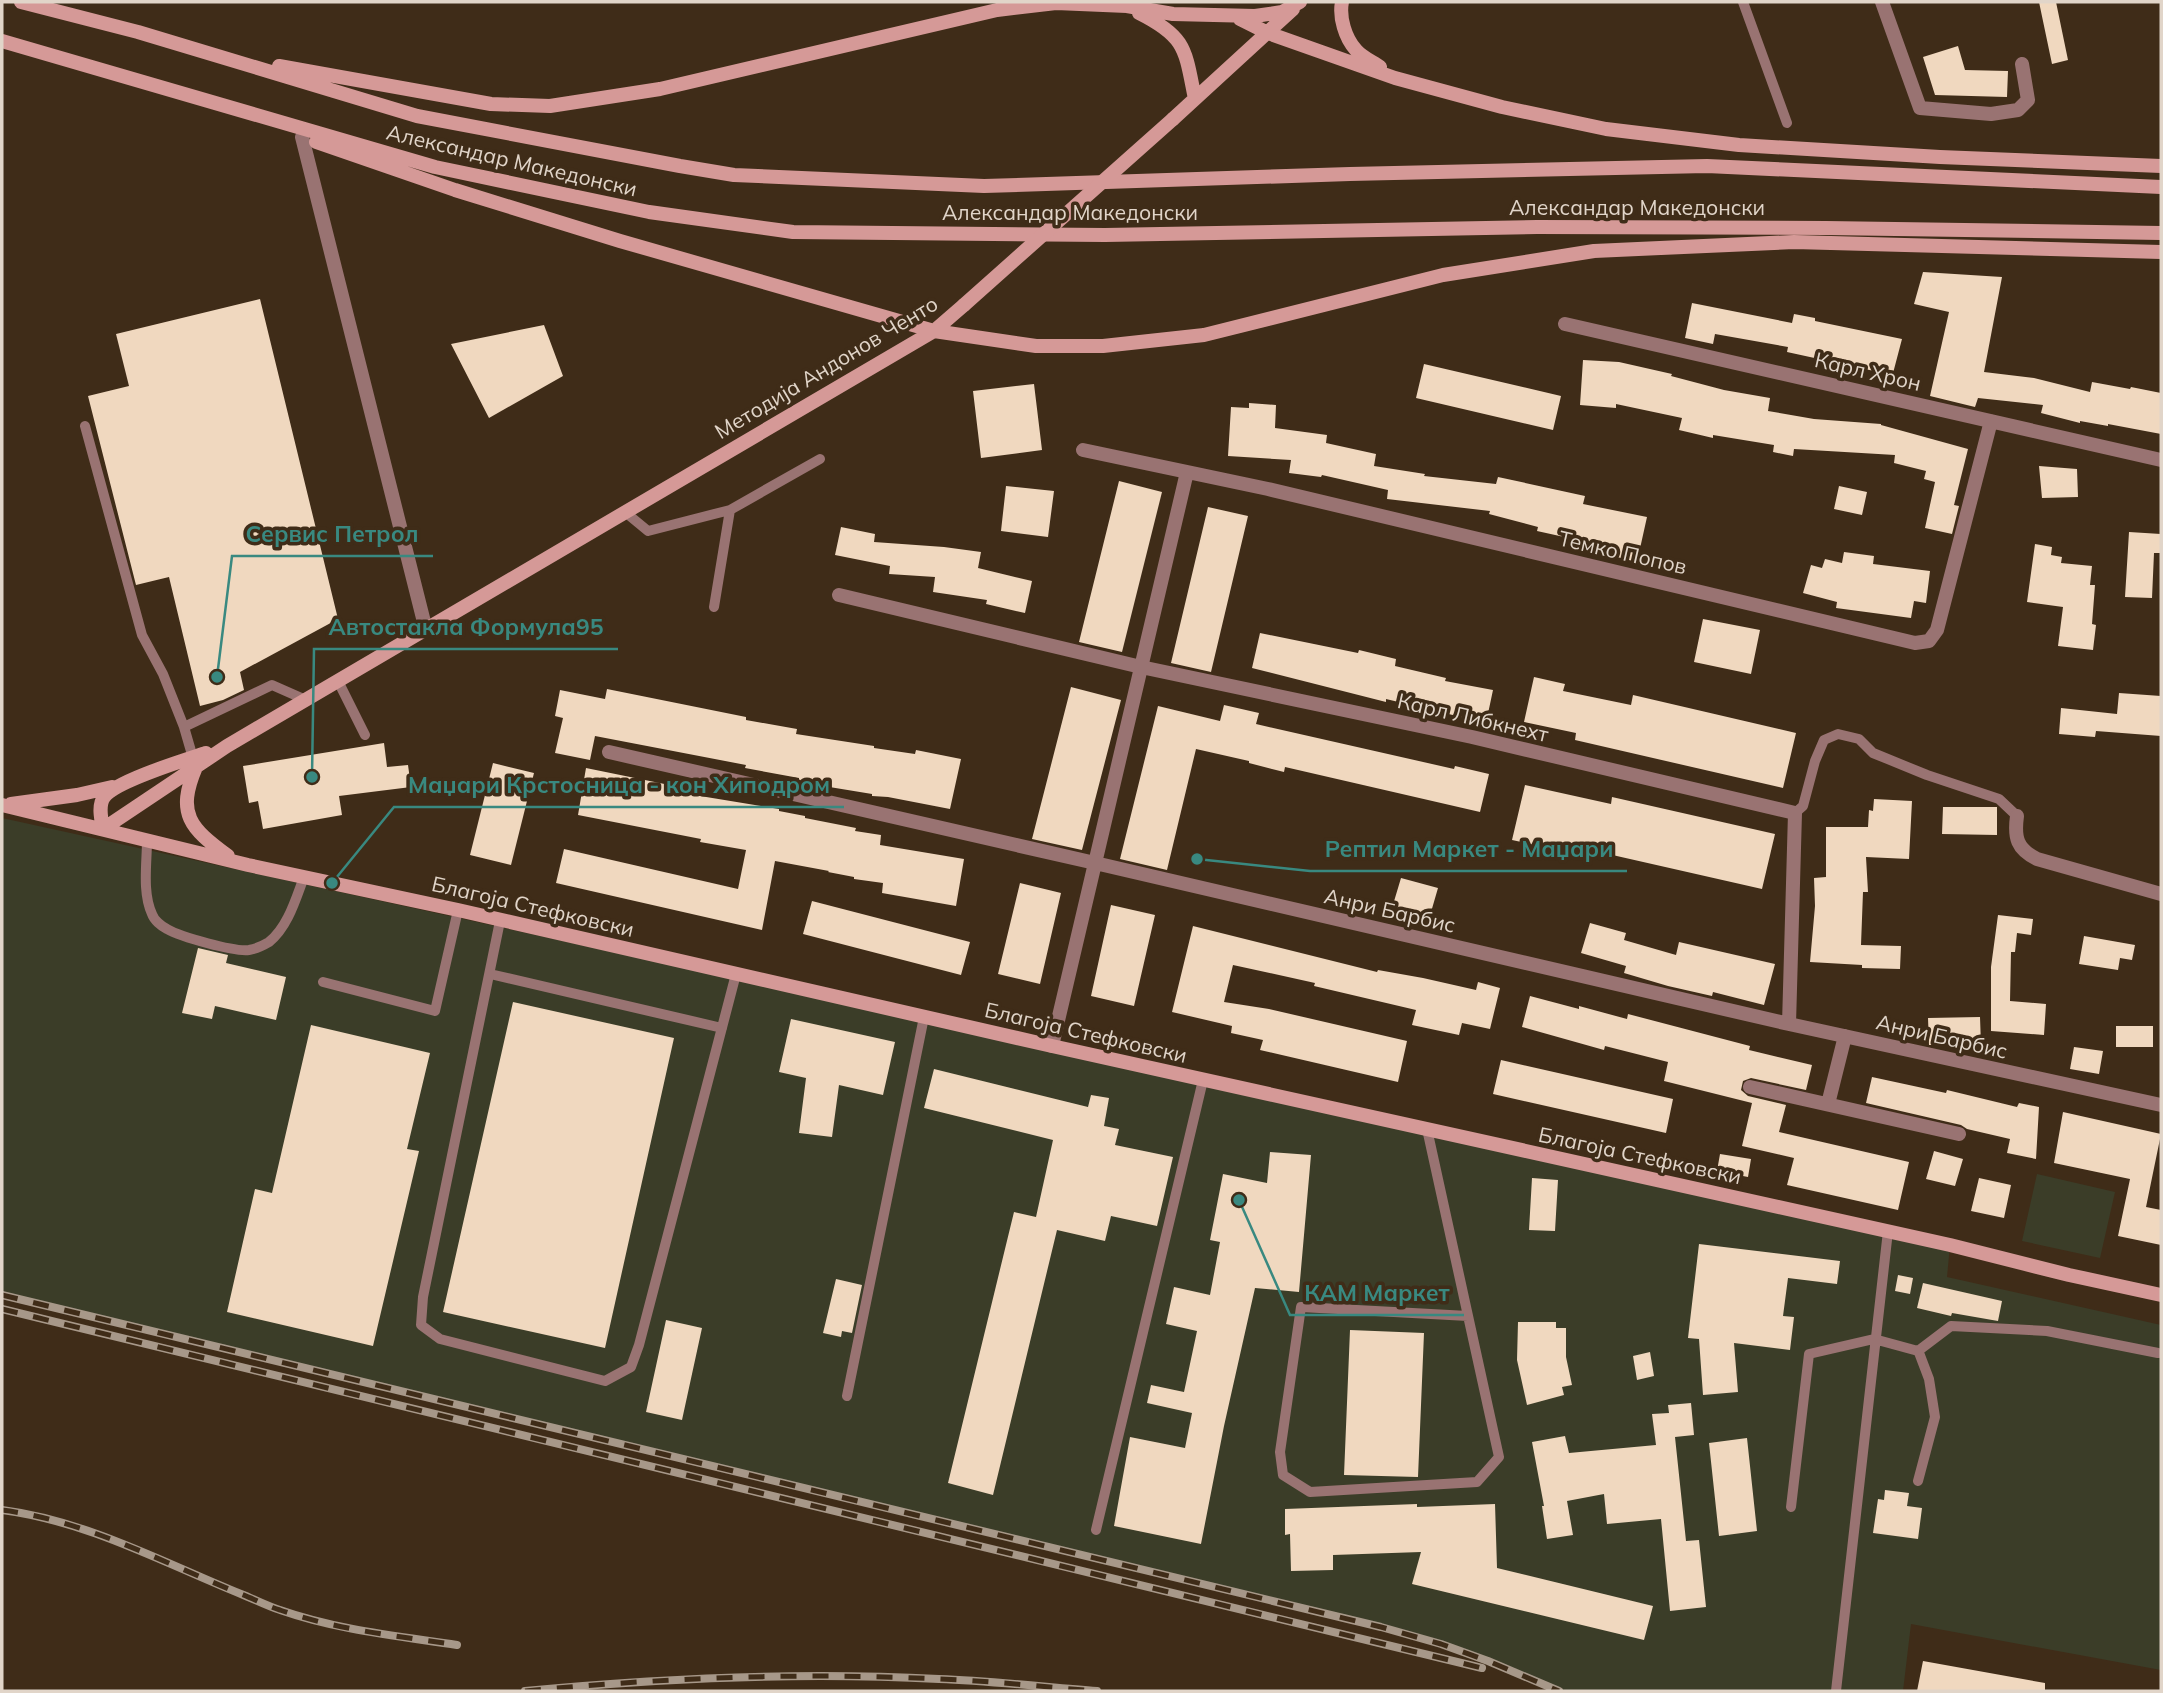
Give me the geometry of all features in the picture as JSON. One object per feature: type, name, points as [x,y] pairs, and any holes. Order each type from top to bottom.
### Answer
[{"type":"street","name":"Александар Македонски","points":[[21,2],[138,32],[417,116],[734,175],[984,186],[1336,174],[1707,166],[2161,187]]},
{"type":"street","points":[[138,32],[290,68],[491,104],[550,106],[660,89],[997,10],[1056,3],[1127,6],[1173,14],[1235,17],[1282,12],[1301,2]]},
{"type":"street","name":"Методија Андонов Ченто","points":[[103,829],[195,762],[306,700],[934,331],[1301,2]]},
{"type":"street","points":[[1342,2],[1340,12],[1346,33],[1356,51],[1395,78]]},
{"type":"street","points":[[1882,2],[1920,108],[1991,114],[2018,110],[2028,100],[2022,64]]},
{"type":"street","points":[[1127,6],[1156,22],[1183,47],[1195,99]]},
{"type":"street","points":[[1235,17],[1268,33],[1395,78],[1502,107],[1606,129],[1739,145],[1954,158],[2161,166]]},
{"type":"street","name":"Александар Македонски","points":[[2,41],[435,167],[649,212],[793,232],[1105,235],[1537,227],[2161,233]]},
{"type":"street","points":[[137,81],[456,190],[607,237],[934,331],[1036,346],[1103,345],[1204,335],[1443,275],[1594,251],[1794,242],[2161,252]]},
{"type":"street","points":[[302,137],[426,630]]},
{"type":"street","name":"Карл Хрон","points":[[1565,324],[2161,460]]},
{"type":"street","name":"Темко Попов","points":[[1083,450],[1268,489],[1915,643],[1929,641],[1937,629],[1991,421]]},
{"type":"street","points":[[1052,1046],[1187,472]]},
{"type":"street","name":"Карл Либкнехт","points":[[839,595],[1141,667],[1472,737],[1795,813]]},
{"type":"street","name":"Анри Барбис","points":[[609,752],[1789,1024],[2161,1105]]},
{"type":"street","points":[[195,762],[187,801],[192,822],[200,834],[235,861]]},
{"type":"street","name":"Методија Андонов Ченто","points":[[2,805],[77,795],[195,762]]},
{"type":"street","points":[[103,829],[100,810],[103,798],[116,786]]},
{"type":"street","points":[[2,799],[2,805]]},
{"type":"street","name":"Благоја Стефковски","points":[[2,805],[304,877],[1888,1231],[2161,1295]]},
{"type":"street","points":[[1789,1024],[1795,813]]},
{"type":"street","points":[[2017,816],[2017,840],[2024,852],[2037,859],[2161,894]]},
{"type":"street","points":[[1829,1104],[1846,1036]]},
{"type":"street","points":[[1749,1087],[1959,1134]]},
{"type":"lane","points":[[1743,2],[1787,123]]},
{"type":"lane","points":[[85,426],[142,635],[163,674],[195,762]]},
{"type":"lane","points":[[625,512],[648,531],[730,510],[820,459]]},
{"type":"lane","points":[[714,607],[730,510]]},
{"type":"lane","points":[[338,681],[365,734]]},
{"type":"lane","points":[[184,727],[272,685],[306,700]]},
{"type":"lane","points":[[1795,813],[1803,806],[1815,761],[1824,740],[1838,734],[1858,739],[1873,753],[1905,767],[1998,799],[2017,816]]},
{"type":"lane","points":[[147,840],[146,881],[148,902],[153,916],[165,928],[185,937],[237,950],[249,950],[268,943],[281,930],[304,877]]},
{"type":"lane","points":[[323,982],[435,1011],[458,910]]},
{"type":"lane","points":[[500,921],[423,1297],[421,1325],[440,1339],[605,1381],[631,1367],[639,1345],[736,974]]},
{"type":"lane","points":[[490,974],[722,1028]]},
{"type":"lane","points":[[847,1396],[924,1017]]},
{"type":"lane","points":[[1096,1530],[1203,1080]]},
{"type":"lane","points":[[1427,1129],[1499,1457],[1477,1482],[1310,1492],[1283,1475],[1280,1452],[1301,1307],[1468,1316]]},
{"type":"lane","points":[[1836,1691],[1888,1231]]},
{"type":"lane","points":[[1919,1350],[1951,1326],[2047,1331],[2158,1353]]},
{"type":"lane","points":[[1791,1507],[1809,1354],[1874,1339],[1919,1350]]},
{"type":"lane","points":[[1919,1350],[1929,1379],[1935,1417],[1919,1481]]},
{"type":"green space","points":[[2,818],[1950,1245],[1947,1277],[2161,1325],[2161,1670],[1911,1624],[1903,1691],[1559,1691],[1441,1644],[1381,1627],[2,1295]]},
{"type":"green space","points":[[2037,1174],[2115,1192],[2100,1258],[2022,1241]]},
{"type":"building","points":[[2039,2],[2056,2],[2068,60],[2052,64]]},
{"type":"building","points":[[1958,46],[1965,70],[2008,71],[2007,97],[1935,95],[1923,57]]},
{"type":"building","points":[[1923,272],[2002,277],[1984,372],[2034,378],[2090,392],[2092,382],[2161,393],[2161,434],[2108,424],[2080,423],[2041,413],[2043,405],[1978,398],[1975,407],[1930,396],[1949,312],[1914,304]]},
{"type":"building","points":[[260,299],[338,619],[240,672],[244,690],[223,700],[200,706],[169,577],[136,585],[88,396],[129,386],[116,334]]},
{"type":"building","points":[[1692,303],[1792,323],[1794,314],[1902,339],[1892,377],[1787,352],[1788,347],[1715,334],[1713,344],[1685,338]]},
{"type":"building","points":[[544,325],[563,376],[489,418],[451,344]]},
{"type":"building","points":[[1583,360],[1619,362],[1724,390],[1770,398],[1768,411],[1814,419],[1881,424],[1968,449],[1954,505],[1959,506],[1952,534],[1925,528],[1935,482],[1924,479],[1926,471],[1894,463],[1895,455],[1794,449],[1793,456],[1773,452],[1774,445],[1713,435],[1713,438],[1679,430],[1682,418],[1616,404],[1616,408],[1580,405]]},
{"type":"building","points":[[1424,364],[1561,396],[1553,430],[1416,398]]},
{"type":"building","points":[[1034,384],[1042,450],[981,458],[973,391]]},
{"type":"building","points":[[1249,403],[1276,405],[1275,428],[1327,435],[1326,443],[1376,454],[1374,466],[1425,474],[1424,476],[1496,484],[1498,477],[1585,496],[1583,504],[1647,517],[1637,562],[1613,556],[1614,548],[1537,531],[1538,527],[1489,514],[1490,511],[1387,499],[1388,490],[1322,475],[1289,473],[1291,460],[1228,456],[1231,407],[1249,408]]},
{"type":"building","points":[[2039,466],[2077,469],[2078,497],[2042,498]]},
{"type":"building","points":[[1119,481],[1162,492],[1122,652],[1079,642]]},
{"type":"building","points":[[1006,486],[1054,491],[1048,537],[1001,531]]},
{"type":"building","points":[[1839,486],[1867,492],[1862,515],[1834,509]]},
{"type":"building","points":[[1208,507],[1248,516],[1211,672],[1171,663]]},
{"type":"building","points":[[841,527],[875,534],[874,542],[981,552],[978,568],[1032,581],[1025,613],[986,604],[987,600],[933,592],[935,577],[889,574],[890,566],[835,555]]},
{"type":"building","points":[[2129,532],[2161,534],[2161,553],[2154,553],[2152,598],[2125,597]]},
{"type":"building","points":[[2035,544],[2052,547],[2051,555],[2062,557],[2061,563],[2092,566],[2090,585],[2095,585],[2092,624],[2096,625],[2093,650],[2058,646],[2063,607],[2027,602]]},
{"type":"building","points":[[1844,552],[1874,556],[1873,564],[1930,571],[1926,603],[1914,601],[1911,618],[1836,608],[1837,602],[1803,593],[1811,565],[1822,568],[1825,559],[1842,563]]},
{"type":"building","points":[[1703,619],[1760,630],[1751,674],[1694,662]]},
{"type":"building","points":[[1260,633],[1396,659],[1395,666],[1446,678],[1445,681],[1493,690],[1486,723],[1386,699],[1386,702],[1252,668]]},
{"type":"building","points":[[1534,677],[1565,684],[1563,691],[1631,705],[1633,695],[1796,733],[1783,788],[1575,740],[1576,733],[1524,722]]},
{"type":"building","points":[[1071,687],[1121,700],[1082,850],[1032,839]]},
{"type":"building","points":[[607,689],[797,729],[796,734],[915,754],[916,750],[961,759],[950,809],[799,782],[799,778],[745,768],[746,765],[595,736],[590,760],[555,753],[563,718],[555,716],[560,690],[605,699]]},
{"type":"building","points":[[2119,693],[2161,696],[2161,736],[2096,731],[2095,737],[2059,734],[2061,708],[2117,714]]},
{"type":"building","points":[[1224,705],[1259,713],[1256,724],[1454,769],[1455,766],[1489,774],[1480,812],[1285,767],[1284,772],[1196,749],[1167,870],[1120,859],[1158,706],[1220,721]]},
{"type":"building","points":[[384,743],[387,767],[408,765],[411,787],[339,796],[342,815],[263,829],[258,801],[249,803],[243,766]]},
{"type":"building","points":[[493,763],[534,773],[511,865],[470,855]]},
{"type":"building","points":[[586,768],[689,789],[688,794],[779,809],[805,818],[856,828],[855,831],[881,835],[880,845],[964,859],[956,906],[882,893],[883,883],[775,861],[762,930],[556,883],[564,849],[738,889],[746,850],[578,815]]},
{"type":"building","points":[[1525,785],[1611,804],[1612,797],[1775,834],[1762,889],[1586,849],[1584,856],[1512,840]]},
{"type":"building","points":[[1874,799],[1912,801],[1909,859],[1866,857],[1868,892],[1863,892],[1861,945],[1901,946],[1900,969],[1810,962],[1815,906],[1814,878],[1826,877],[1826,827],[1868,827],[1869,810],[1873,811]]},
{"type":"building","points":[[1943,807],[1997,807],[1997,835],[1942,834]]},
{"type":"building","points":[[1401,878],[1438,888],[1429,919],[1392,908]]},
{"type":"building","points":[[1020,883],[1061,893],[1040,984],[998,974]]},
{"type":"building","points":[[812,901],[970,942],[961,975],[803,934]]},
{"type":"building","points":[[1111,905],[1155,915],[1134,1006],[1091,996]]},
{"type":"building","points":[[1998,915],[2033,919],[2031,935],[2017,933],[2015,952],[2011,952],[2010,1001],[2046,1004],[2044,1035],[1991,1031],[1991,967]]},
{"type":"building","points":[[1590,923],[1626,933],[1624,940],[1676,955],[1679,942],[1775,964],[1764,1005],[1713,992],[1712,996],[1668,986],[1624,973],[1626,966],[1581,953]]},
{"type":"building","points":[[1193,926],[1377,972],[1378,970],[1423,978],[1476,990],[1478,982],[1500,988],[1490,1029],[1462,1023],[1459,1035],[1412,1025],[1416,1010],[1314,986],[1315,983],[1233,965],[1224,1002],[1269,1009],[1407,1041],[1398,1082],[1260,1050],[1263,1040],[1231,1033],[1232,1026],[1172,1012]]},
{"type":"building","points":[[2084,936],[2135,945],[2132,960],[2120,958],[2118,970],[2079,964]]},
{"type":"building","points":[[198,948],[228,955],[226,963],[286,977],[276,1020],[215,1006],[212,1019],[182,1013]]},
{"type":"building","points":[[1530,996],[1627,1019],[1628,1014],[1750,1046],[1749,1050],[1812,1065],[1806,1090],[1751,1078],[1743,1081],[1741,1090],[1748,1096],[1786,1105],[1779,1132],[1909,1162],[1898,1210],[1787,1185],[1794,1158],[1742,1146],[1752,1103],[1664,1081],[1668,1062],[1605,1046],[1604,1050],[1522,1027]]},
{"type":"building","points":[[513,1002],[674,1038],[605,1348],[443,1312]]},
{"type":"building","points":[[1980,1017],[1981,1045],[1929,1045],[1928,1018]]},
{"type":"building","points":[[791,1019],[895,1042],[883,1095],[839,1085],[832,1137],[799,1133],[806,1078],[779,1072]]},
{"type":"building","points":[[311,1025],[430,1053],[407,1149],[419,1151],[373,1346],[227,1312],[255,1189],[272,1193]]},
{"type":"building","points":[[2116,1026],[2153,1026],[2153,1047],[2116,1047]]},
{"type":"building","points":[[2074,1047],[2103,1051],[2099,1074],[2070,1069]]},
{"type":"building","points":[[1501,1060],[1673,1099],[1666,1133],[1493,1094]]},
{"type":"building","points":[[934,1069],[1088,1107],[1091,1095],[1109,1098],[1104,1126],[1119,1129],[1115,1145],[1173,1157],[1157,1226],[1111,1216],[1105,1241],[1057,1230],[993,1495],[948,1483],[1014,1212],[1036,1217],[1053,1140],[924,1108]]},
{"type":"building","points":[[1872,1077],[1946,1093],[1947,1090],[2017,1107],[2019,1103],[2039,1107],[2036,1159],[2007,1153],[2010,1139],[1866,1103]]},
{"type":"building","points":[[2063,1112],[2161,1134],[2146,1207],[2161,1210],[2161,1245],[2118,1236],[2130,1179],[2054,1163]]},
{"type":"building","points":[[1934,1151],[1963,1159],[1955,1186],[1926,1179]]},
{"type":"building","points":[[1270,1152],[1311,1155],[1299,1292],[1255,1288],[1201,1544],[1114,1526],[1130,1437],[1185,1448],[1192,1413],[1147,1403],[1151,1385],[1184,1392],[1197,1331],[1166,1324],[1174,1287],[1210,1295],[1220,1242],[1210,1240],[1223,1174],[1267,1183]]},
{"type":"building","points":[[1720,1154],[1751,1159],[1748,1177],[1717,1171]]},
{"type":"building","points":[[1532,1178],[1558,1180],[1555,1231],[1529,1230]]},
{"type":"building","points":[[1979,1178],[2011,1185],[2004,1218],[1971,1211]]},
{"type":"building","points":[[1699,1244],[1840,1261],[1837,1284],[1788,1278],[1783,1316],[1794,1317],[1790,1350],[1734,1343],[1738,1392],[1703,1395],[1699,1339],[1688,1338]]},
{"type":"building","points":[[1898,1275],[1913,1278],[1910,1294],[1895,1291]]},
{"type":"building","points":[[836,1279],[862,1285],[852,1333],[842,1331],[841,1337],[823,1333]]},
{"type":"building","points":[[1923,1283],[2002,1301],[1998,1321],[1952,1313],[1951,1316],[1917,1308]]},
{"type":"building","points":[[666,1320],[702,1328],[682,1420],[646,1412]]},
{"type":"building","points":[[1518,1322],[1556,1322],[1556,1328],[1566,1328],[1566,1357],[1572,1385],[1562,1387],[1564,1395],[1527,1405],[1517,1360]]},
{"type":"building","points":[[1350,1330],[1424,1333],[1418,1477],[1344,1475]]},
{"type":"building","points":[[1650,1352],[1654,1376],[1637,1380],[1633,1356]]},
{"type":"building","points":[[1691,1403],[1694,1435],[1675,1437],[1686,1541],[1699,1540],[1706,1607],[1670,1611],[1661,1519],[1607,1524],[1604,1494],[1567,1501],[1573,1535],[1547,1539],[1532,1442],[1565,1436],[1569,1453],[1656,1445],[1652,1414],[1669,1413],[1668,1405]]},
{"type":"building","points":[[1747,1438],[1757,1531],[1719,1536],[1709,1443]]},
{"type":"building","points":[[1885,1490],[1909,1493],[1907,1506],[1922,1508],[1918,1539],[1873,1533],[1878,1499],[1884,1500]]},
{"type":"building","points":[[1417,1504],[1417,1507],[1495,1504],[1497,1568],[1653,1606],[1644,1640],[1412,1584],[1421,1552],[1333,1555],[1333,1570],[1291,1571],[1290,1534],[1285,1535],[1285,1509]]},
{"type":"building","points":[[1923,1661],[2045,1683],[2045,1691],[1917,1691]]},
{"type":"railway","points":[[2,1295],[1381,1627],[1441,1644],[1559,1691]]},
{"type":"railway","points":[[2,1309],[1482,1668]]},
{"type":"railway","points":[[2,1510],[33,1515],[94,1533],[270,1607],[302,1617],[368,1632],[457,1645]]},
{"type":"railway","points":[[525,1691],[783,1676],[959,1680],[1097,1691]]},
{"type":"place","name":"Сервис Петрол","points":[[217,677]]},
{"type":"place","name":"Автостакла Формула95","points":[[312,777]]},
{"type":"place","name":"Рептил Маркет - Маџари","points":[[1197,859]]},
{"type":"place","name":"Маџари Крстосница - кон Хиподром","points":[[332,883]]},
{"type":"place","name":"КАМ Маркет","points":[[1239,1200]]}]
